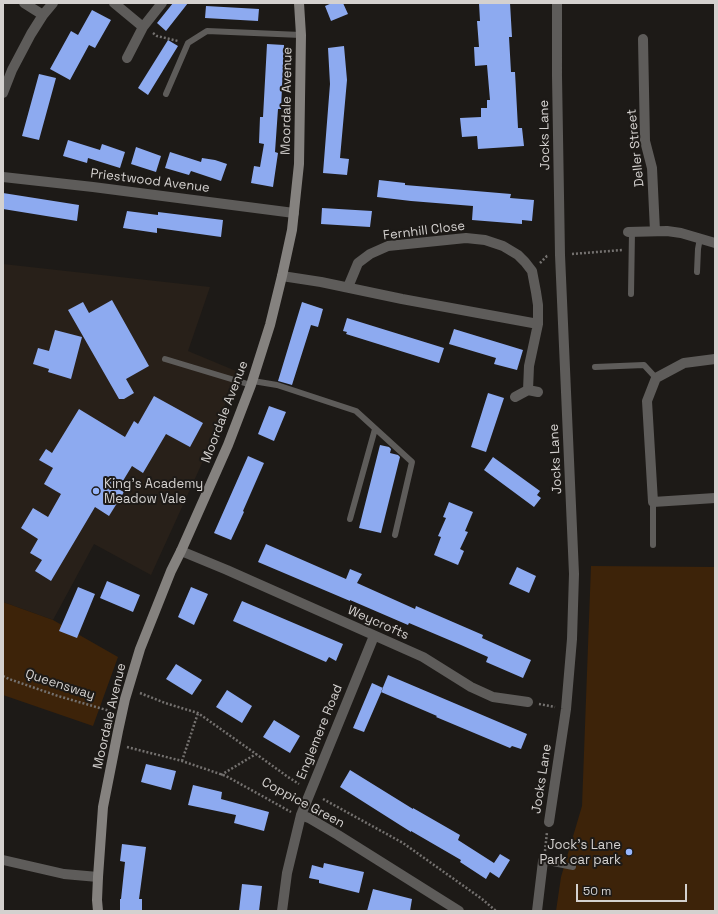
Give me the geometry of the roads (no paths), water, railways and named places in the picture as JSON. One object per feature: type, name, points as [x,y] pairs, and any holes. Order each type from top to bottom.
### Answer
[{"type":"street","points":[[24,3],[43,15]]},
{"type":"street","points":[[3,93],[12,70],[31,34],[43,15],[54,3]]},
{"type":"street","points":[[114,3],[143,27]]},
{"type":"street","points":[[127,58],[143,27],[162,3]]},
{"type":"street","name":"Moordale Avenue","points":[[98,911],[98,876],[103,807],[125,699],[140,649],[171,571],[228,445],[252,383],[270,325],[282,276],[292,230],[299,164],[301,36],[299,3]]},
{"type":"street","name":"Jocks Lane","points":[[549,822],[566,709],[572,639],[574,574],[560,255],[557,3]]},
{"type":"street","name":"Deller Street","points":[[643,38],[646,141],[652,168],[656,231]]},
{"type":"street","name":"Priestwood Avenue","points":[[3,177],[294,213]]},
{"type":"street","points":[[630,232],[681,232],[715,243]]},
{"type":"street","name":"Fernhill Close","points":[[348,288],[358,263],[370,254],[388,246],[466,238],[494,242],[518,255],[532,271],[538,306],[538,324],[529,366],[533,391],[515,397]]},
{"type":"street","points":[[282,276],[321,282],[538,324]]},
{"type":"street","points":[[715,359],[684,363],[656,378],[647,401],[653,502],[715,498]]},
{"type":"street","name":"Weycrofts","points":[[181,551],[422,657],[471,687],[493,697],[528,702]]},
{"type":"street","name":"Englemere Road","points":[[282,911],[287,873],[301,815],[374,636]]},
{"type":"street","name":"Coppice Green","points":[[301,815],[338,835],[459,911]]},
{"type":"street","points":[[3,860],[64,874],[98,876]]},
{"type":"street","points":[[537,911],[543,861]]},
{"type":"lane","points":[[166,94],[188,43],[207,31],[301,36]]},
{"type":"lane","points":[[630,232],[632,243],[631,294]]},
{"type":"lane","points":[[697,272],[700,238]]},
{"type":"lane","points":[[165,359],[252,383],[277,385],[356,411],[412,462],[395,535]]},
{"type":"lane","points":[[595,367],[644,365],[656,378]]},
{"type":"lane","points":[[350,519],[375,429]]},
{"type":"lane","points":[[653,502],[653,545]]},
{"type":"lane","points":[[543,861],[573,867]]},
{"type":"place","name":"King's Academy Meadow Vale","points":[[96,491]]},
{"type":"place","name":"Jock's Lane Park car park","points":[[629,852]]}]
